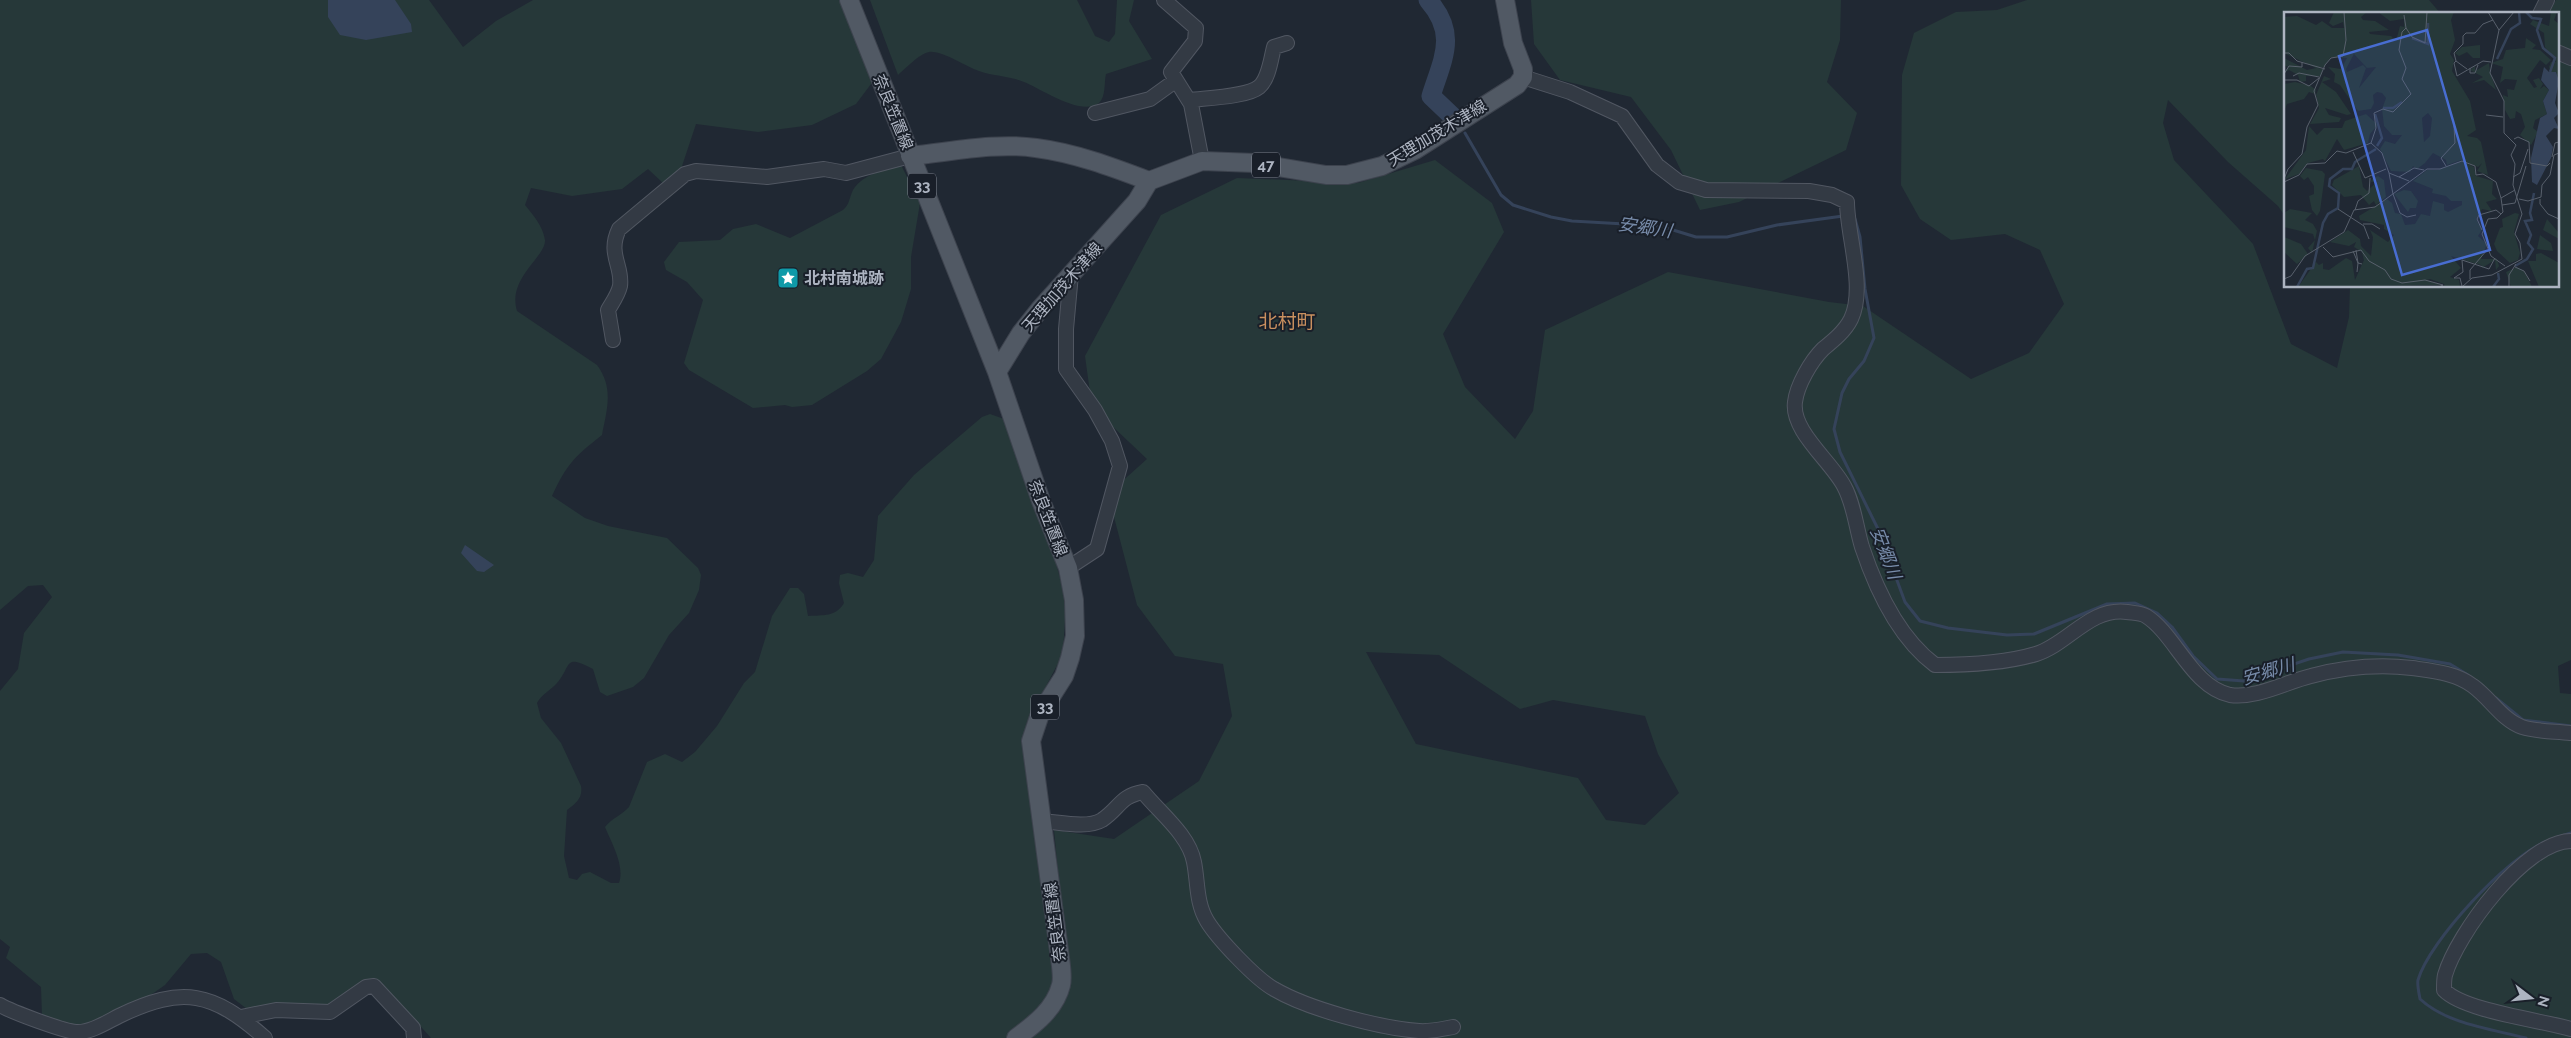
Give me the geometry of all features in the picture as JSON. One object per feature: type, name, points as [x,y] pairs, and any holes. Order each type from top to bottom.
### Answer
[{"type":"main road","name":"奈良笠置線","points":[[849,0],[997,372],[1041,501],[1068,568],[1074,600],[1073,643],[1064,676],[1040,714],[1030,741],[1060,958],[1062,985],[1052,1007],[1037,1022],[1016,1038]]},
{"type":"main road","points":[[1505,0],[1513,43],[1523,69],[1523,77]]},
{"type":"main road","name":"天理加茂木津線","points":[[997,372],[1026,327],[1137,201],[1150,181],[1202,161],[1255,163],[1326,175],[1347,175],[1382,166],[1415,150],[1517,85],[1523,77]]},
{"type":"main road","points":[[910,156],[992,147],[1034,147],[1099,163],[1150,181]]},
{"type":"street","points":[[1164,0],[1196,28],[1195,41],[1171,72],[1175,81],[1190,100],[1202,161]]},
{"type":"street","points":[[2541,12],[2547,0]]},
{"type":"street","points":[[1190,100],[1243,93],[1259,87],[1266,76],[1274,47],[1287,43]]},
{"type":"street","points":[[2558,52],[2571,58]]},
{"type":"street","points":[[1523,77],[1570,92],[1622,116],[1657,165],[1678,182],[1706,190],[1809,191],[1832,195],[1847,202],[1856,297],[1852,318],[1837,338],[1822,351],[1812,365],[1795,401],[1794,412],[1799,425],[1844,486],[1863,548],[1877,585],[1894,618],[1922,656],[1935,666],[1996,662],[2036,654],[2053,645],[2081,625],[2104,614],[2125,612],[2145,616],[2207,684],[2229,694],[2247,696],[2311,676],[2356,666],[2411,668],[2448,674],[2473,686],[2511,721],[2522,727],[2571,733]]},
{"type":"street","points":[[1095,113],[1150,99],[1175,81]]},
{"type":"street","points":[[613,340],[608,310],[618,294],[620,284],[615,261],[614,239],[619,229],[685,174],[696,171],[767,177],[824,168],[846,173],[860,171],[910,156]]},
{"type":"street","points":[[1068,568],[1097,549],[1120,466],[1112,441],[1095,410],[1066,369],[1066,329],[1072,274]]},
{"type":"street","points":[[1041,821],[1091,824],[1102,820],[1129,795],[1143,792],[1186,842],[1194,861],[1196,891],[1206,920],[1225,944],[1272,988],[1297,1000],[1394,1028],[1420,1032],[1453,1027]]},
{"type":"street","points":[[2571,841],[2542,850],[2520,867],[2490,897],[2474,919],[2445,975],[2444,990],[2451,998],[2470,1004],[2571,1029]]},
{"type":"street","points":[[241,1017],[276,1010],[330,1012],[366,987],[374,986],[413,1028],[414,1038]]},
{"type":"street","points":[[3,1010],[76,1032],[98,1026],[144,1005],[169,998],[192,998],[215,1002],[241,1017],[265,1038]]},
{"type":"shaded area","points":[[0,0],[429,0],[463,47],[496,21],[533,0],[844,0],[874,80],[856,104],[812,125],[758,132],[696,124],[681,169],[663,183],[648,169],[622,189],[572,196],[531,188],[525,205],[540,225],[545,240],[540,254],[517,288],[515,299],[517,311],[597,365],[606,382],[608,399],[602,435],[584,449],[567,468],[552,496],[585,518],[608,526],[667,538],[698,568],[701,575],[699,590],[689,613],[669,635],[644,678],[633,687],[607,696],[600,692],[593,669],[577,662],[572,662],[557,683],[537,703],[541,718],[561,743],[581,786],[580,797],[567,810],[564,856],[569,878],[577,880],[582,874],[590,872],[611,883],[619,883],[619,862],[605,827],[629,807],[647,762],[665,754],[682,762],[695,752],[717,726],[744,683],[755,672],[772,616],[790,588],[798,588],[804,594],[808,616],[829,614],[841,608],[844,603],[839,583],[840,575],[848,573],[863,577],[874,560],[878,516],[914,475],[982,417],[990,414],[1004,419],[1052,549],[1066,600],[1063,654],[1026,724],[1037,834],[1057,978],[1046,1005],[1012,1038],[431,1038],[389,991],[372,981],[329,1008],[247,1009],[234,999],[221,962],[207,953],[191,954],[165,985],[145,999],[78,1027],[42,1015],[41,987],[6,958],[10,947],[0,939],[0,691],[18,669],[24,633],[52,597],[43,585],[28,586],[0,610]]},
{"type":"shaded area","points":[[870,0],[1077,0],[1095,36],[1109,42],[1115,34],[1117,0],[1134,0],[1129,21],[1152,59],[1106,74],[1103,97],[1099,103],[1091,106],[1072,104],[1024,82],[979,71],[934,52],[921,55],[898,75]]},
{"type":"shaded area","points":[[1531,0],[1841,0],[1840,40],[1827,82],[1857,113],[1846,150],[1739,202],[1700,210],[1671,150],[1631,97],[1560,80],[1534,44]]},
{"type":"shaded area","points":[[2027,0],[2429,0],[2439,12],[2284,12],[2284,215],[2278,206],[2228,162],[2168,100],[2163,123],[2174,160],[2253,244],[2291,344],[2337,368],[2349,317],[2350,288],[2558,288],[2558,12],[2549,12],[2556,0],[2571,0],[2571,660],[2558,666],[2560,693],[2571,694],[2571,1038],[1031,1038],[1064,1004],[1069,985],[1054,830],[1114,839],[1199,781],[1232,716],[1223,664],[1175,656],[1137,605],[1108,494],[1147,459],[1092,407],[1085,356],[1161,215],[1237,178],[1358,183],[1435,160],[1492,203],[1504,232],[1443,334],[1465,387],[1515,439],[1533,411],[1545,330],[1668,272],[1829,302],[1863,306],[1971,379],[2029,353],[2064,304],[2040,250],[2005,234],[1951,240],[1920,219],[1901,185],[1902,75],[1914,33],[1956,12],[1997,10]],"holes":[[[1366,652],[1439,655],[1520,709],[1553,700],[1645,716],[1658,754],[1679,793],[1645,825],[1606,820],[1578,778],[1416,744]]]},
{"type":"shaded area","points":[[901,165],[920,203],[911,257],[911,289],[901,322],[881,359],[867,371],[812,405],[792,407],[785,405],[753,408],[689,370],[684,363],[703,300],[687,282],[666,270],[664,262],[679,242],[720,240],[733,229],[756,224],[790,238],[843,210],[857,184],[868,176]]},
{"type":"water","points":[[328,0],[395,0],[411,24],[412,32],[366,40],[340,35],[328,17]]},
{"type":"water","points":[[465,545],[494,565],[484,572],[477,571],[461,553]]},
{"type":"waterway","name":"安郷川","points":[[1428,0],[1443,24],[1445,35],[1443,58],[1431,96],[1452,116]]},
{"type":"waterway","name":"安郷川","points":[[1465,133],[1501,195],[1513,205],[1551,217],[1572,221],[1660,226],[1696,237],[1727,237],[1777,225],[1843,216]]},
{"type":"waterway","name":"安郷川","points":[[1852,218],[1855,219],[1860,237],[1865,289],[1874,338],[1864,361],[1849,379],[1842,393],[1834,429],[1840,452],[1878,529],[1905,602],[1920,621],[1948,628],[2007,635],[2034,634],[2107,604],[2135,603],[2157,613],[2172,627],[2193,656],[2217,679],[2244,681],[2309,659],[2343,652],[2398,655],[2450,664],[2468,675]]},
{"type":"waterway","name":"安郷川","points":[[2496,698],[2523,720],[2571,726]]},
{"type":"waterway","name":"安郷川","points":[[2555,838],[2571,833]]},
{"type":"waterway","name":"安郷川","points":[[2526,1038],[2456,1020],[2443,1014],[2420,999],[2418,980],[2425,963],[2437,944],[2472,902],[2511,864],[2545,842]]},
{"type":"place","name":"北村南城跡","points":[[788,278]]},
{"type":"district","name":"北村町","points":[[1287,321]]}]
